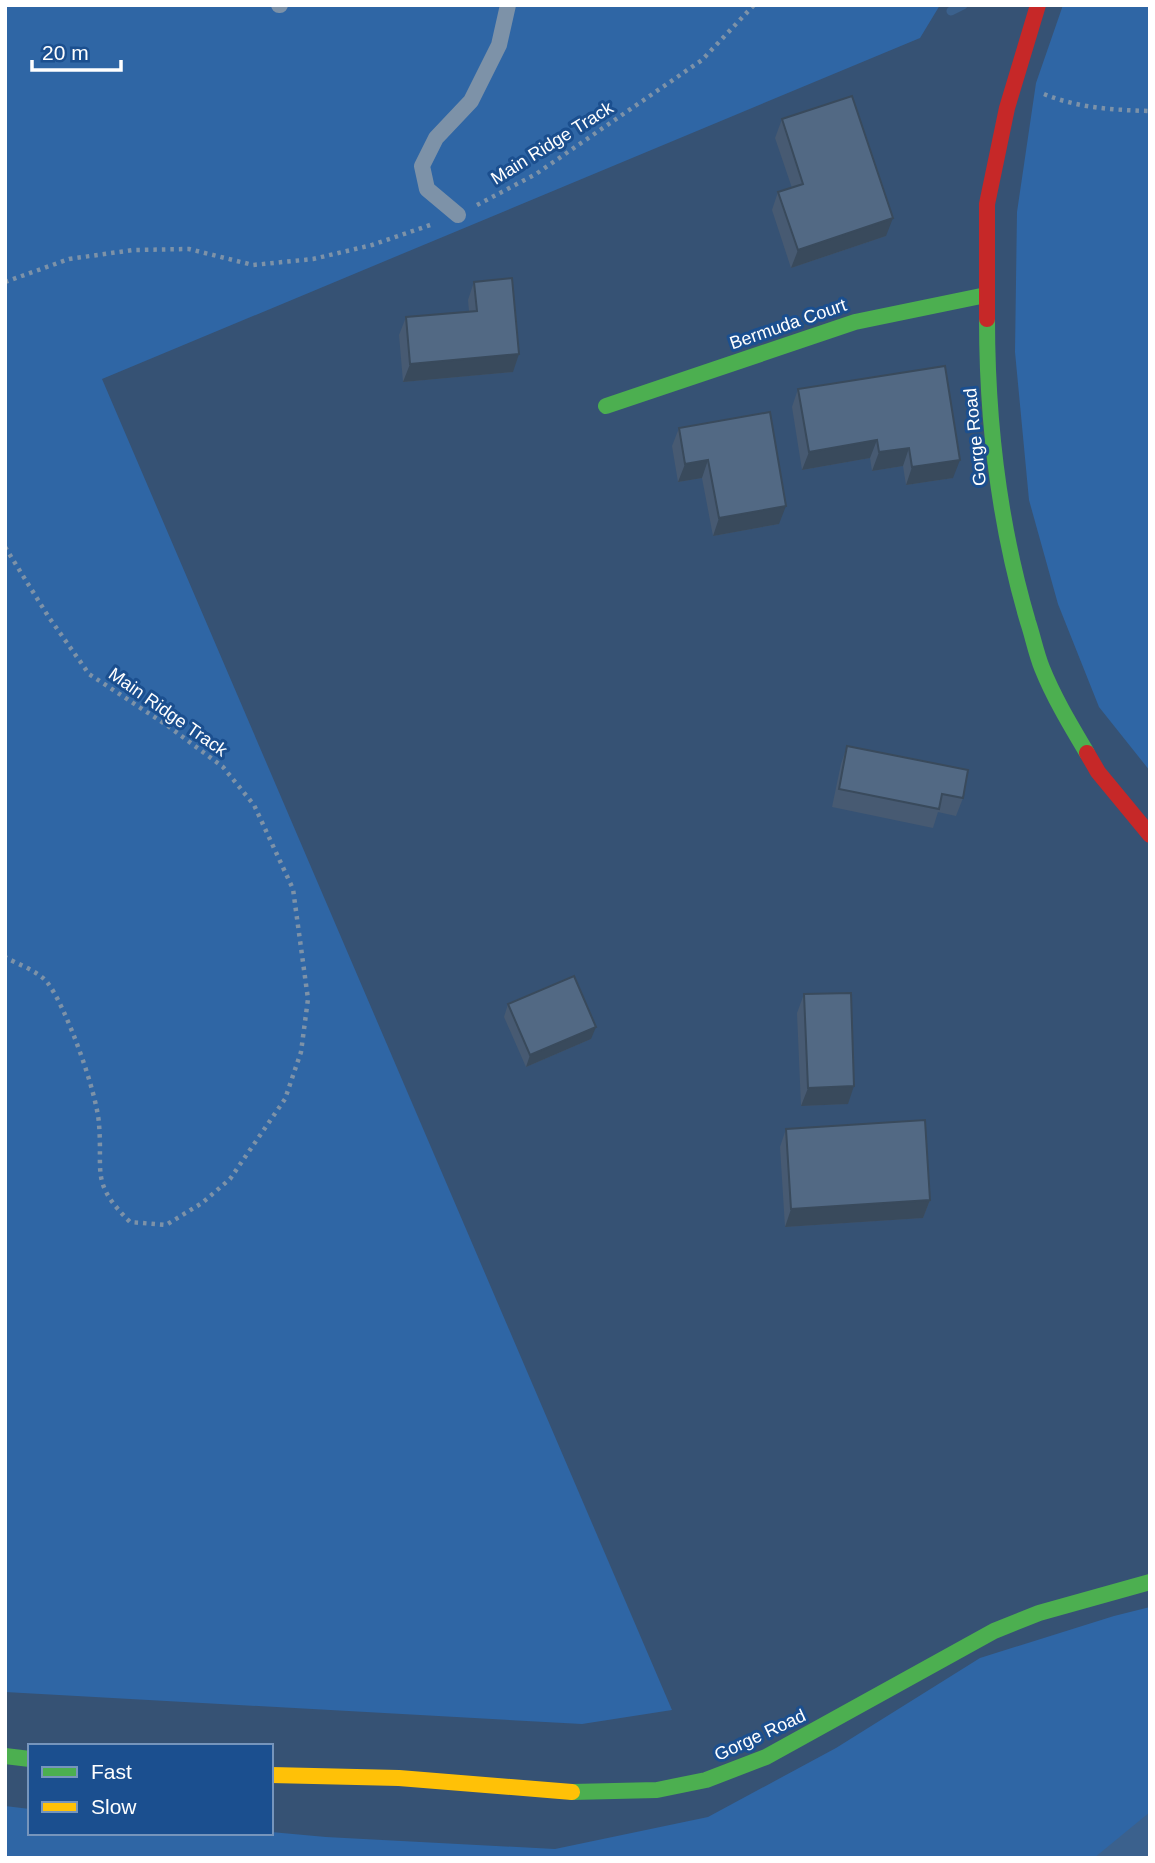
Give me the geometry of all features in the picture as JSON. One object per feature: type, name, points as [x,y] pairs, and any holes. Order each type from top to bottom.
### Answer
[{"type":"main road","name":"Gorge Road","points":[[1038,5],[1014,82],[986,204],[987,365],[997,476],[1021,598],[1042,668],[1068,721],[1098,772],[1150,835]]},
{"type":"main road","name":"Bermuda Court","points":[[606,406],[855,321],[986,295]]},
{"type":"main road","name":"Gorge Road","points":[[273,1775],[399,1778],[584,1793],[657,1790],[706,1780],[766,1757],[994,1631],[1039,1613],[1150,1582]]},
{"type":"main road","points":[[5,1756],[28,1759]]},
{"type":"lane","points":[[458,215],[427,189],[422,166],[436,138],[471,101],[499,45],[508,5]]},
{"type":"path","name":"Main Ridge Track","points":[[5,282],[69,259],[134,250],[189,249],[253,265],[313,259],[372,245],[458,215],[536,174],[702,60],[754,5]]},
{"type":"path","points":[[1014,82],[1065,103],[1106,110],[1150,111]]},
{"type":"path","name":"Main Ridge Track","points":[[5,547],[48,616],[89,674],[168,726],[223,767],[254,805],[293,890],[308,999],[301,1052],[285,1098],[230,1179],[202,1203],[166,1225],[130,1222],[112,1204],[100,1182],[99,1121],[66,1016],[46,980],[5,957]]},
{"type":"shaded area","points":[[5,5],[940,5],[920,38],[102,379],[672,1710],[582,1724],[5,1692]]},
{"type":"shaded area","points":[[1063,5],[1150,5],[1150,771],[1099,707],[1058,604],[1029,500],[1015,352],[1017,212],[1036,83]]},
{"type":"shaded area","points":[[1150,1607],[1150,1858],[5,1858],[5,1806],[28,1809],[28,1835],[273,1835],[273,1832],[555,1849],[708,1817],[836,1748],[980,1658]]},
{"type":"shaded area","points":[[1150,1812],[1150,1858],[1094,1858]]},
{"type":"building","points":[[852,96],[893,218],[798,250],[778,192],[803,184],[782,119]]},
{"type":"building","points":[[512,278],[519,354],[410,364],[406,317],[477,311],[474,282]]},
{"type":"building","points":[[945,366],[960,460],[912,467],[909,448],[879,452],[877,440],[809,452],[798,389]]},
{"type":"building","points":[[770,412],[786,506],[719,518],[708,460],[685,464],[679,428]]},
{"type":"building","points":[[847,746],[968,770],[963,798],[942,794],[939,809],[839,789]]},
{"type":"building","points":[[574,976],[596,1027],[530,1055],[508,1004]]},
{"type":"building","points":[[851,993],[854,1086],[808,1088],[804,994]]},
{"type":"building","points":[[925,1120],[930,1200],[791,1209],[786,1129]]},
{"type":"waterway","points":[[951,11],[963,5]]},
{"type":"traffic: fast","points":[[606,406],[855,322],[986,295]]},
{"type":"traffic: fast","points":[[987,319],[992,434],[1009,548],[1042,668],[1057,701],[1087,753]]},
{"type":"traffic: fast","points":[[572,1792],[657,1790],[706,1780],[766,1757],[994,1631],[1039,1613],[1150,1582]]},
{"type":"traffic: fast","points":[[5,1756],[28,1759]]},
{"type":"traffic: slow","points":[[273,1775],[399,1778],[572,1792]]},
{"type":"traffic: jam","points":[[987,319],[987,204],[1007,108],[1038,5]]},
{"type":"traffic: jam","points":[[1087,753],[1098,772],[1150,835]]}]
